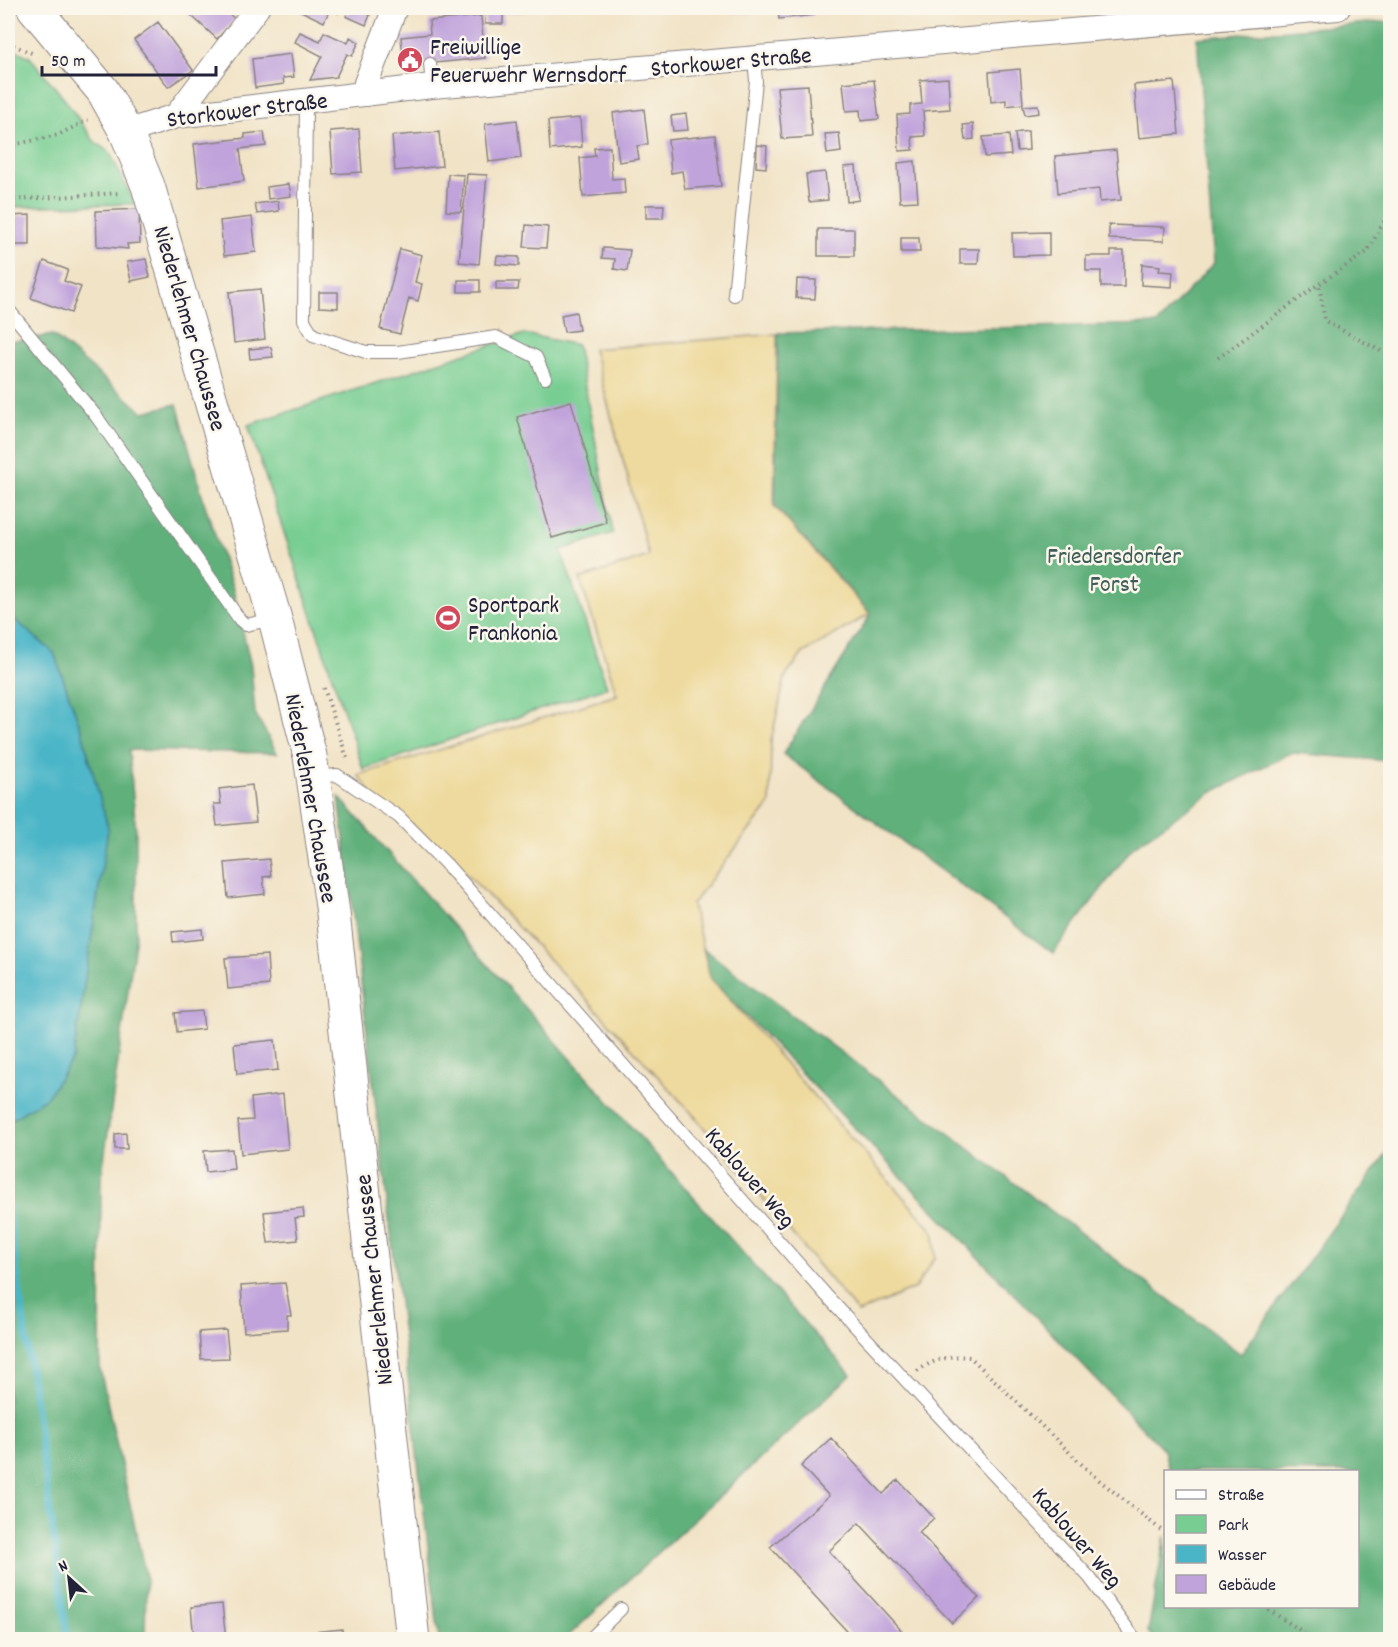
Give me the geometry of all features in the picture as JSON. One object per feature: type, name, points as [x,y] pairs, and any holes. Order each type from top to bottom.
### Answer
[{"type":"main road","name":"Niederlehmer Chaussee","points":[[34,8],[90,73],[126,132],[156,208],[274,619],[313,777],[334,924],[413,1640]]},
{"type":"street","points":[[176,116],[257,8]]},
{"type":"street","points":[[367,94],[366,82],[395,8]]},
{"type":"street","name":"Storkower Straße","points":[[126,132],[176,116],[367,94],[431,75],[754,59],[1338,8]]},
{"type":"lane","points":[[734,295],[756,81],[754,59]]},
{"type":"lane","points":[[306,102],[304,320],[313,335],[366,352],[398,352],[496,337],[536,357],[545,378]]},
{"type":"lane","points":[[8,309],[96,416],[240,620],[246,625],[274,619]]},
{"type":"lane","name":"Kablower Weg","points":[[313,777],[337,775],[399,817],[447,866],[904,1380],[1090,1578],[1136,1640]]},
{"type":"lane","points":[[589,1640],[621,1609]]},
{"type":"path","points":[[8,146],[58,135],[89,120]]},
{"type":"path","points":[[8,200],[126,193]]},
{"type":"path","points":[[1218,358],[1367,252],[1390,210]]},
{"type":"path","points":[[1319,284],[1325,321],[1390,356]]},
{"type":"path","points":[[904,1380],[931,1361],[951,1356],[970,1357],[1094,1476],[1164,1532]]},
{"type":"path","points":[[1266,1608],[1315,1640]]},
{"type":"green space","name":"Friedersdorfer Forst","points":[[1390,21],[1390,761],[1291,753],[1211,793],[1133,847],[1053,953],[783,754],[871,614],[775,506],[778,333],[1157,324],[1214,263],[1197,38]]},
{"type":"green space","points":[[8,46],[30,57],[63,97],[94,141],[110,153],[135,204],[8,207]]},
{"type":"green space","name":"Sportpark Frankonia","points":[[524,334],[577,345],[613,533],[561,550],[607,687],[363,769],[248,425]]},
{"type":"green space","points":[[53,335],[143,412],[177,404],[204,502],[233,589],[251,666],[255,713],[277,753],[129,750],[136,832],[136,935],[101,1181],[100,1369],[146,1577],[145,1639],[8,1639],[8,1122],[47,1097],[73,1058],[108,828],[82,732],[54,653],[8,614],[8,342]]},
{"type":"green space","points":[[339,797],[851,1375],[565,1639],[439,1639]]},
{"type":"green space","points":[[704,949],[1241,1354],[1390,1149],[1390,1639],[1155,1639],[1148,1632],[1164,1542],[1164,1608],[1359,1608],[1359,1470],[1169,1470],[1164,1450],[710,978]]},
{"type":"sand","points":[[777,334],[774,506],[870,614],[803,653],[785,677],[771,741],[770,804],[692,904],[710,978],[934,1232],[935,1258],[915,1288],[858,1313],[696,1118],[582,994],[454,860],[376,799],[358,775],[617,695],[580,579],[649,556],[593,349]]},
{"type":"water","points":[[8,614],[54,653],[82,732],[108,828],[73,1058],[47,1097],[8,1122]]},
{"type":"building","points":[[183,8],[222,8],[235,19],[217,39]]},
{"type":"building","points":[[301,8],[341,8],[338,13],[330,9],[324,22],[299,10]]},
{"type":"building","points":[[349,8],[363,8],[362,11],[370,15],[366,25],[346,16]]},
{"type":"building","points":[[484,8],[523,8],[524,12],[503,13],[503,24],[485,24]]},
{"type":"building","points":[[719,8],[755,8],[755,13],[719,12]]},
{"type":"building","points":[[778,8],[813,8],[814,15],[779,19]]},
{"type":"building","points":[[481,16],[485,58],[404,66],[401,37],[430,34],[429,21]]},
{"type":"building","points":[[158,22],[193,70],[168,87],[134,40]]},
{"type":"building","points":[[300,32],[320,41],[324,32],[348,43],[350,37],[359,42],[352,56],[347,54],[336,77],[310,80],[322,56],[295,42]]},
{"type":"building","points":[[291,54],[294,77],[283,78],[284,84],[255,88],[252,59]]},
{"type":"building","points":[[1020,69],[1023,104],[1006,106],[1006,100],[991,102],[989,72]]},
{"type":"building","points":[[948,78],[950,109],[923,111],[925,136],[912,137],[913,150],[899,151],[897,115],[910,114],[910,105],[922,104],[920,80]]},
{"type":"building","points":[[874,80],[879,119],[861,121],[860,110],[846,111],[843,83]]},
{"type":"building","points":[[1174,81],[1179,134],[1139,138],[1134,85]]},
{"type":"building","points":[[808,85],[812,137],[782,139],[777,87]]},
{"type":"building","points":[[1038,105],[1039,113],[1025,115],[1023,106]]},
{"type":"building","points":[[644,109],[648,144],[637,146],[639,159],[619,162],[613,113]]},
{"type":"building","points":[[686,114],[688,130],[673,131],[671,116]]},
{"type":"building","points":[[580,118],[582,147],[550,150],[548,121]]},
{"type":"building","points":[[517,120],[521,158],[489,162],[485,124]]},
{"type":"building","points":[[973,124],[974,139],[965,140],[963,125]]},
{"type":"building","points":[[359,129],[362,172],[333,174],[330,131]]},
{"type":"building","points":[[1028,131],[1029,150],[1017,151],[1015,133]]},
{"type":"building","points":[[264,132],[266,146],[240,149],[244,181],[199,187],[194,144],[245,138],[245,134]]},
{"type":"building","points":[[439,132],[442,166],[395,171],[392,136]]},
{"type":"building","points":[[839,133],[841,152],[827,154],[825,134]]},
{"type":"building","points":[[715,135],[721,186],[685,189],[682,171],[671,173],[668,140]]},
{"type":"building","points":[[1009,135],[1011,155],[985,157],[983,137]]},
{"type":"building","points":[[757,145],[767,146],[766,168],[756,167]]},
{"type":"building","points":[[610,147],[612,179],[624,178],[625,193],[583,197],[580,158],[595,156],[594,148]]},
{"type":"building","points":[[1116,150],[1121,200],[1100,202],[1099,189],[1058,193],[1055,156]]},
{"type":"building","points":[[915,161],[918,201],[900,202],[898,163]]},
{"type":"building","points":[[856,166],[859,200],[847,202],[844,167]]},
{"type":"building","points":[[825,172],[828,200],[809,202],[806,174]]},
{"type":"building","points":[[448,174],[464,175],[461,212],[446,211]]},
{"type":"building","points":[[467,174],[487,175],[479,264],[459,262]]},
{"type":"building","points":[[289,184],[291,196],[268,199],[267,187]]},
{"type":"building","points":[[278,201],[279,211],[257,214],[255,204]]},
{"type":"building","points":[[646,205],[664,205],[663,218],[646,218]]},
{"type":"building","points":[[139,209],[140,243],[127,244],[128,249],[97,246],[96,211]]},
{"type":"building","points":[[30,215],[30,245],[8,245],[8,216]]},
{"type":"building","points":[[252,217],[256,252],[224,256],[220,221]]},
{"type":"building","points":[[526,225],[548,227],[546,248],[524,247]]},
{"type":"building","points":[[1109,225],[1165,227],[1164,241],[1109,239]]},
{"type":"building","points":[[818,229],[854,229],[854,256],[818,256]]},
{"type":"building","points":[[1049,232],[1049,255],[1013,256],[1012,233]]},
{"type":"building","points":[[901,238],[919,238],[920,252],[901,252]]},
{"type":"building","points":[[603,248],[630,250],[627,271],[614,269],[615,259],[602,258]]},
{"type":"building","points":[[400,249],[422,255],[415,282],[422,284],[418,301],[409,298],[400,334],[380,329]]},
{"type":"building","points":[[960,249],[979,249],[978,264],[960,264]]},
{"type":"building","points":[[1111,251],[1124,251],[1124,287],[1101,287],[1101,271],[1086,271],[1086,256],[1111,256]]},
{"type":"building","points":[[497,256],[519,257],[519,266],[496,264]]},
{"type":"building","points":[[146,259],[150,277],[131,281],[127,262]]},
{"type":"building","points":[[44,261],[68,270],[64,281],[81,287],[71,313],[31,298]]},
{"type":"building","points":[[1142,264],[1160,266],[1159,271],[1173,272],[1172,287],[1141,285]]},
{"type":"building","points":[[797,279],[816,280],[815,299],[796,298]]},
{"type":"building","points":[[458,280],[480,280],[480,292],[458,292]]},
{"type":"building","points":[[496,282],[519,282],[518,290],[496,290]]},
{"type":"building","points":[[260,289],[265,339],[234,343],[229,292]]},
{"type":"building","points":[[319,292],[338,292],[338,308],[319,307]]},
{"type":"building","points":[[576,312],[579,330],[564,332],[561,315]]},
{"type":"building","points":[[271,347],[273,357],[250,359],[249,349]]},
{"type":"building","points":[[571,401],[606,522],[552,538],[517,417]]},
{"type":"building","points":[[252,785],[256,822],[217,826],[214,804],[221,804],[219,789]]},
{"type":"building","points":[[269,859],[271,876],[263,877],[265,894],[228,898],[225,863]]},
{"type":"building","points":[[202,929],[203,939],[173,942],[172,932]]},
{"type":"building","points":[[267,955],[269,985],[228,989],[225,958]]},
{"type":"building","points":[[202,1011],[204,1029],[177,1032],[175,1013]]},
{"type":"building","points":[[275,1040],[278,1070],[237,1074],[234,1044]]},
{"type":"building","points":[[283,1094],[288,1149],[241,1154],[238,1121],[253,1120],[251,1098]]},
{"type":"building","points":[[126,1133],[127,1149],[115,1149],[115,1134]]},
{"type":"building","points":[[232,1149],[234,1169],[206,1172],[204,1151]]},
{"type":"building","points":[[303,1208],[304,1217],[295,1218],[298,1240],[268,1243],[264,1212]]},
{"type":"building","points":[[285,1283],[291,1315],[287,1315],[287,1329],[244,1332],[241,1286]]},
{"type":"building","points":[[226,1330],[229,1358],[201,1359],[199,1332]]},
{"type":"building","points":[[831,1438],[883,1494],[898,1480],[934,1518],[919,1532],[979,1598],[952,1623],[859,1523],[829,1551],[910,1640],[855,1640],[770,1547],[829,1496],[801,1466]]},
{"type":"building","points":[[222,1604],[226,1640],[194,1640],[191,1607]]},
{"type":"building","points":[[342,1629],[343,1640],[303,1640],[303,1633]]},
{"type":"waterway","points":[[8,1207],[68,1640]]},
{"type":"place","name":"Freiwillige Feuerwehr Wernsdorf","points":[[410,60]]},
{"type":"place","name":"Sportpark Frankonia","points":[[448,618]]}]
